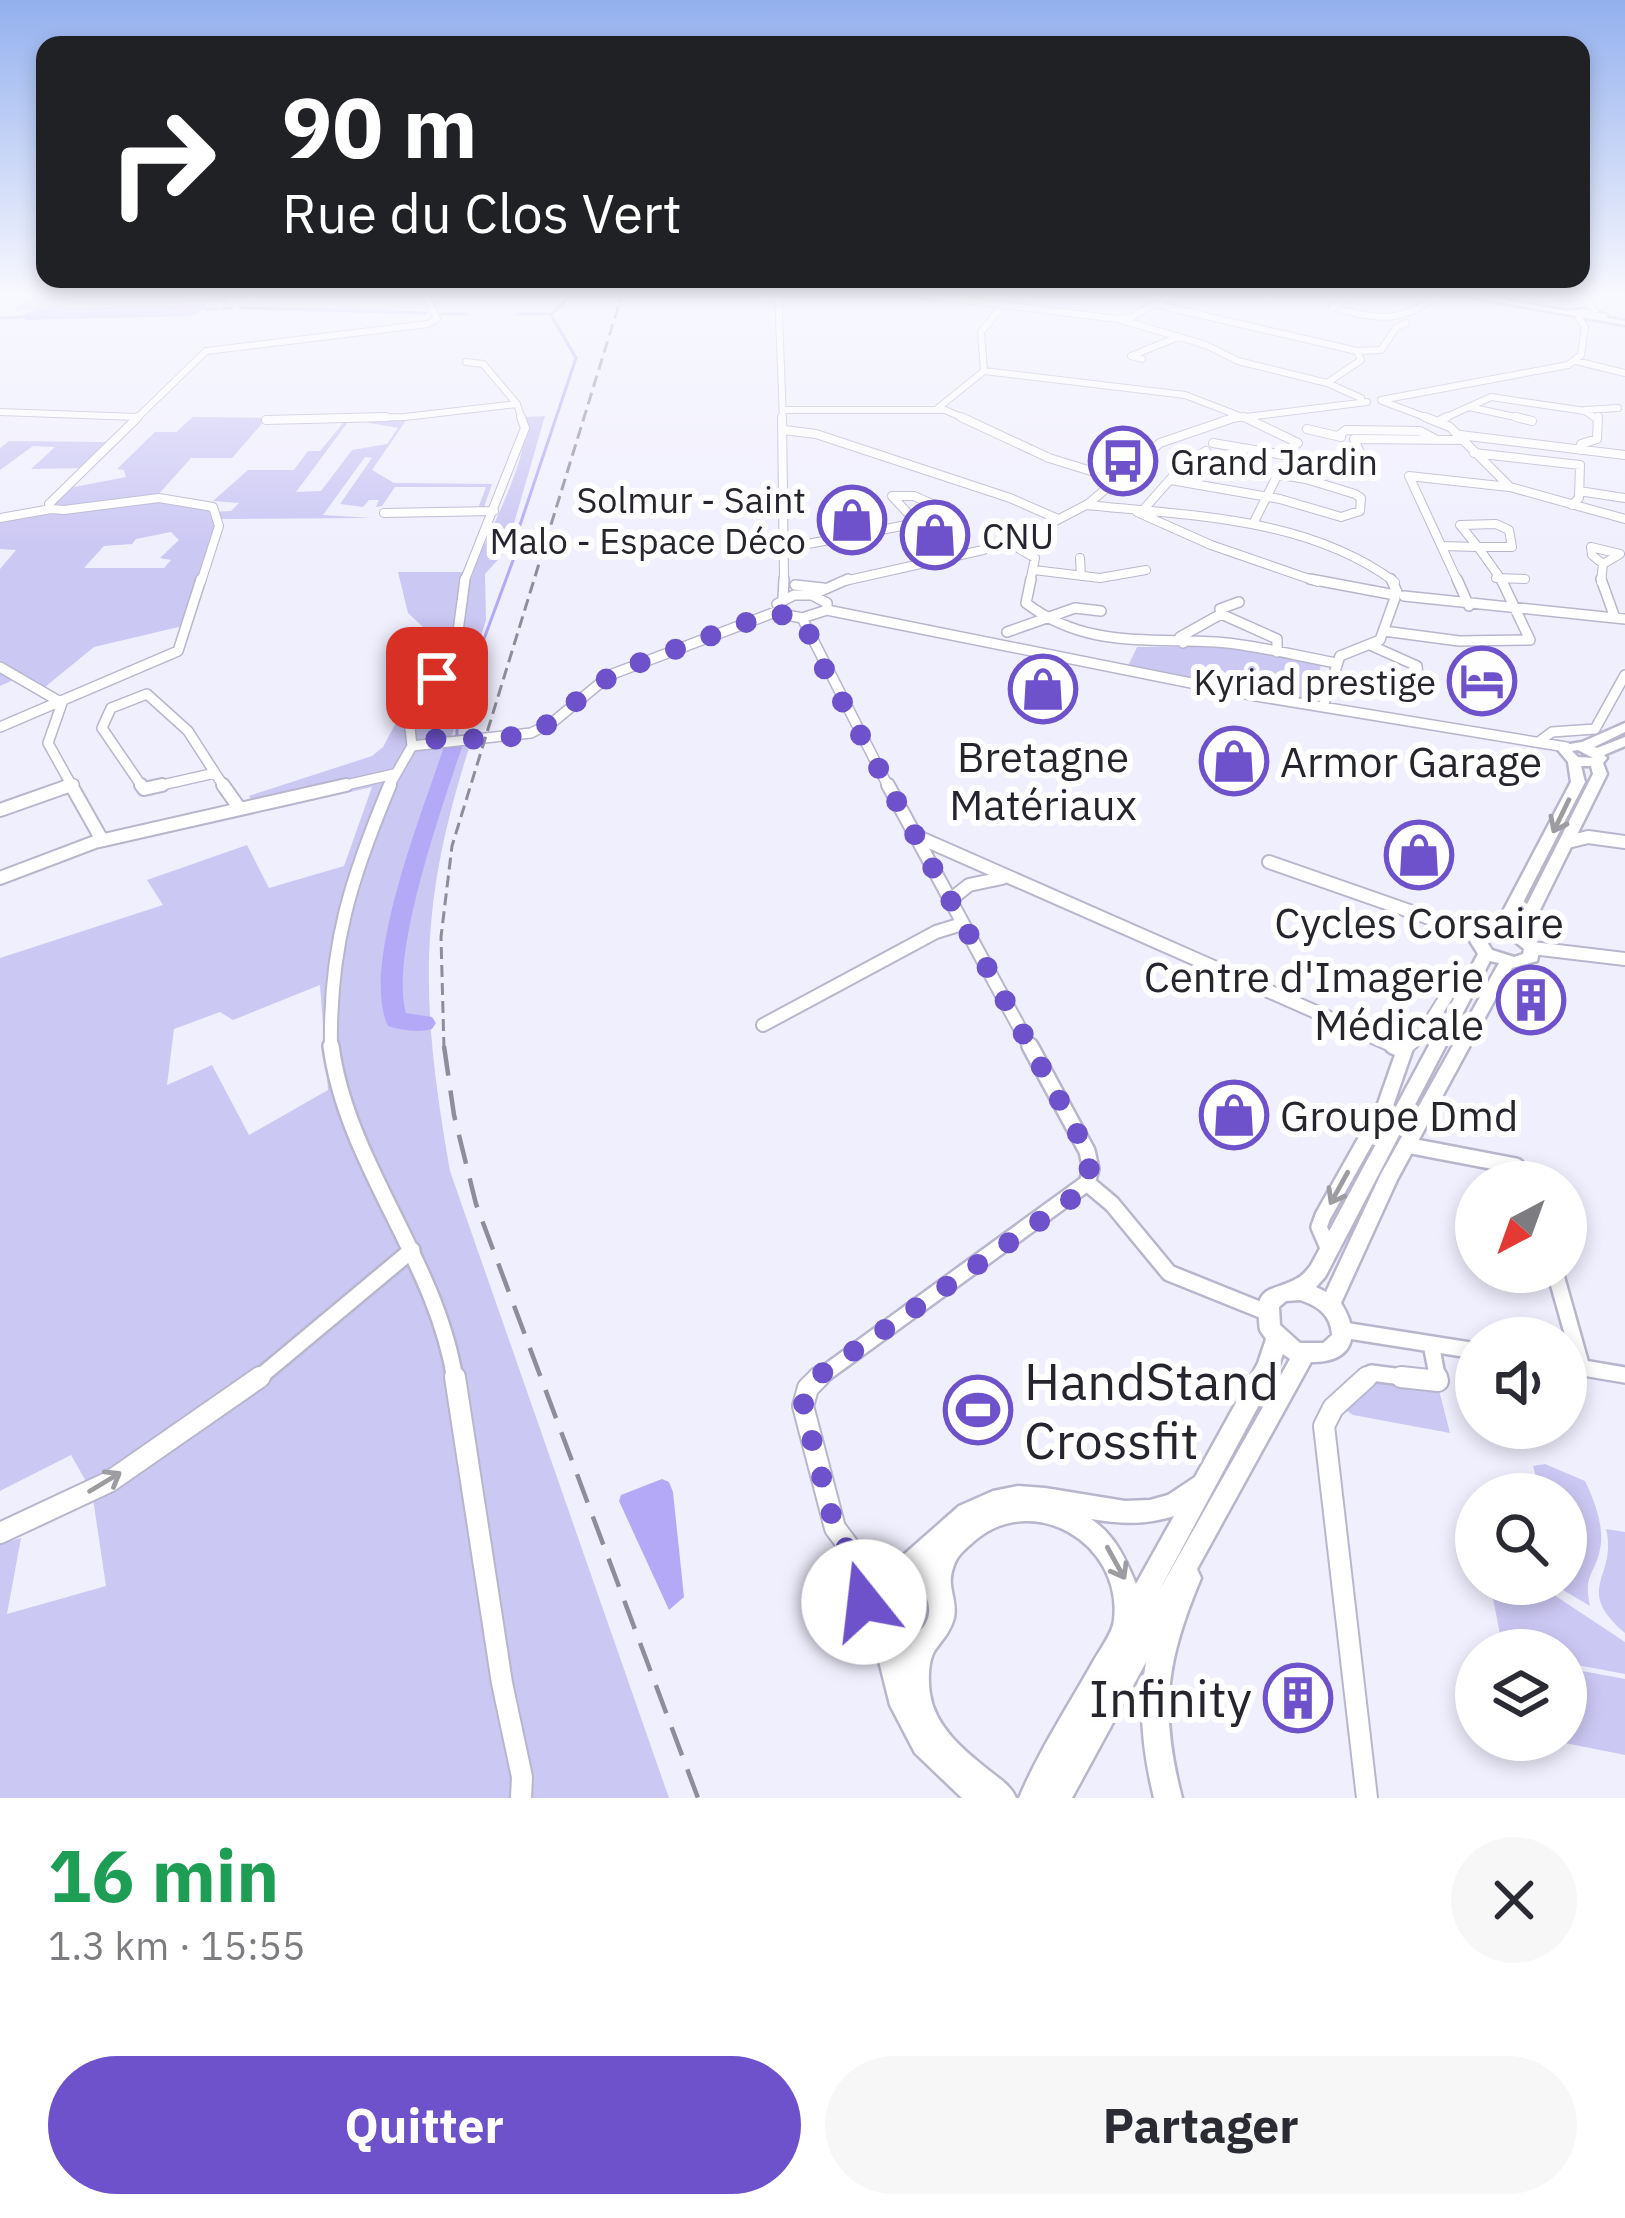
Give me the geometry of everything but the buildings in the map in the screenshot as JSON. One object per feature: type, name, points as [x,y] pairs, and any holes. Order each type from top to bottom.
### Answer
[{"type":"main road","points":[[1592,754],[1625,727]]},
{"type":"main road","points":[[1486,932],[1507,918],[1578,782],[1568,754],[1592,754],[1625,741]]},
{"type":"main road","points":[[1486,954],[1507,962],[1528,960],[1525,924],[1568,842],[1582,831],[1597,786],[1592,754]]},
{"type":"main road","points":[[1486,932],[1528,944]]},
{"type":"main road","points":[[1292,1290],[1330,1305],[1343,1330],[1342,1340],[1328,1353],[1304,1354],[1277,1338],[1266,1312],[1274,1297],[1307,1284],[1329,1250],[1473,981],[1486,954],[1486,932]]},
{"type":"main road","points":[[1330,1305],[1406,1145],[1507,962]]},
{"type":"main road","points":[[1058,1798],[1105,1692],[1126,1630],[1268,1366],[1277,1338]]},
{"type":"main road","points":[[1033,1798],[1225,1499],[1304,1354]]},
{"type":"main road","points":[[921,1646],[888,1645],[877,1638],[864,1602],[874,1580],[883,1573],[906,1569],[958,1518],[993,1502],[1041,1496],[1131,1514],[1159,1510],[1192,1493],[1214,1468]]},
{"type":"main road","points":[[1168,1798],[1155,1748],[1152,1694],[1157,1654],[1225,1499]]},
{"type":"main road","points":[[935,1588],[942,1563],[967,1531],[1015,1511],[1058,1513],[1102,1540],[1121,1566],[1129,1591],[1126,1630]]},
{"type":"main road","points":[[906,1569],[935,1588],[941,1601],[939,1627],[921,1646],[914,1672],[916,1708],[958,1762],[1002,1798]]},
{"type":"main road","points":[[888,1645],[899,1696],[924,1744],[982,1798]]},
{"type":"street","points":[[51,509],[49,504],[181,375]]},
{"type":"street","points":[[492,375],[517,404],[525,428],[464,581],[457,639],[410,728],[412,746],[394,774],[346,899],[329,985],[339,1088],[435,1300],[451,1352],[502,1683],[522,1777],[521,1798]]},
{"type":"street","points":[[778,611],[791,582],[783,375]]},
{"type":"street","points":[[938,408],[979,375]]},
{"type":"street","points":[[1018,375],[1174,393],[1211,402],[1298,443],[1286,454],[1254,522]]},
{"type":"street","points":[[1293,375],[1439,421],[1510,487]]},
{"type":"street","points":[[1327,383],[1331,375]]},
{"type":"street","points":[[783,598],[1008,542],[1087,505],[1159,444],[1243,418],[1520,375]]},
{"type":"street","points":[[1439,421],[1491,397],[1585,411],[1618,408]]},
{"type":"street","points":[[266,420],[405,417],[517,404]]},
{"type":"street","points":[[1468,407],[1532,421]]},
{"type":"street","points":[[784,410],[938,408],[1048,458],[1117,479]]},
{"type":"street","points":[[1580,451],[1581,444],[1597,439],[1600,424],[1585,411]]},
{"type":"street","points":[[0,412],[137,417]]},
{"type":"street","points":[[1311,426],[1354,439],[1462,438],[1625,455]]},
{"type":"street","points":[[784,430],[816,434],[1010,498],[1058,519]]},
{"type":"street","points":[[1342,434],[1420,431],[1436,440]]},
{"type":"street","points":[[1348,456],[1362,457],[1354,439]]},
{"type":"street","points":[[1139,510],[1209,447],[1325,462]]},
{"type":"street","points":[[1595,452],[1604,468]]},
{"type":"street","points":[[1474,453],[1580,465],[1579,491],[1572,506]]},
{"type":"street","points":[[1172,480],[1267,496],[1341,517],[1353,517],[1360,511],[1360,496],[1278,474],[1192,460]]},
{"type":"street","points":[[1469,606],[1411,475],[1510,487],[1625,519]]},
{"type":"street","points":[[1579,491],[1624,501]]},
{"type":"street","points":[[787,548],[917,523],[943,517],[948,511],[914,496],[892,496],[917,523]]},
{"type":"street","points":[[0,518],[180,499],[208,504],[219,526],[178,651],[0,727]]},
{"type":"street","points":[[1087,505],[1254,522],[1373,564],[1395,582],[1397,595],[1384,631],[1370,645],[1344,653],[1323,707]]},
{"type":"street","points":[[1139,510],[1144,519],[1317,582],[1469,606],[1620,618]]},
{"type":"street","points":[[385,513],[494,511]]},
{"type":"street","points":[[1384,631],[1459,641],[1527,643],[1532,636],[1481,549],[1460,525],[1503,526],[1515,545],[1481,549],[1442,546]]},
{"type":"street","points":[[1008,542],[1035,559],[1026,603],[1072,631],[1144,645],[1218,642],[1337,663]]},
{"type":"street","points":[[1080,558],[1081,576]]},
{"type":"street","points":[[1603,564],[1601,584],[1620,618]]},
{"type":"street","points":[[1034,570],[1108,577],[1145,570]]},
{"type":"street","points":[[1496,578],[1525,579]]},
{"type":"street","points":[[791,582],[824,588]]},
{"type":"street","points":[[791,582],[824,599],[827,610]]},
{"type":"street","points":[[1221,614],[1220,609],[1240,602]]},
{"type":"street","points":[[1007,632],[1075,608],[1101,610]]},
{"type":"street","points":[[412,746],[531,733],[553,722],[610,675],[778,611],[802,618],[827,610],[1323,707],[1540,741],[1568,754]]},
{"type":"street","points":[[1183,643],[1180,637],[1185,631],[1221,614],[1276,639],[1277,652]]},
{"type":"street","points":[[802,618],[824,668],[1087,1151],[1091,1169],[1087,1183],[808,1388],[803,1406],[835,1528],[874,1580]]},
{"type":"street","points":[[1330,683],[1419,694],[1418,666],[1370,645]]},
{"type":"street","points":[[0,667],[62,703]]},
{"type":"street","points":[[1540,741],[1552,732],[1595,729],[1625,676]]},
{"type":"street","points":[[215,772],[144,789],[102,728],[111,707],[147,694],[188,730],[240,809]]},
{"type":"street","points":[[62,703],[48,743],[102,840]]},
{"type":"street","points":[[418,717],[424,736],[444,741]]},
{"type":"street","points":[[1520,739],[1568,754]]},
{"type":"street","points":[[0,878],[102,840],[394,774]]},
{"type":"street","points":[[0,810],[74,784]]},
{"type":"street","points":[[1582,831],[1625,842]]},
{"type":"street","points":[[916,836],[1403,1051]]},
{"type":"street","points":[[1269,862],[1486,932]]},
{"type":"street","points":[[950,900],[969,885],[1003,878]]},
{"type":"street","points":[[763,1025],[936,932],[962,924]]},
{"type":"street","points":[[1528,944],[1625,959]]},
{"type":"street","points":[[1329,1250],[1319,1227],[1323,1216],[1385,1106],[1403,1051],[1424,1032],[1444,995],[1473,981]]},
{"type":"street","points":[[1406,1145],[1490,1161]]},
{"type":"street","points":[[1087,1183],[1112,1204],[1169,1273],[1266,1312]]},
{"type":"street","points":[[0,1533],[27,1525],[137,1462],[230,1398],[412,1250]]},
{"type":"street","points":[[1343,1330],[1455,1348]]},
{"type":"street","points":[[1367,1798],[1324,1426],[1333,1408],[1371,1372],[1438,1381],[1431,1344]]},
{"type":"street","points":[[1587,1368],[1625,1375]]},
{"type":"shaded area","points":[[545,416],[506,551],[485,574],[486,620],[477,648],[453,690],[454,729],[448,745],[466,742],[469,748],[452,806],[432,910],[433,1058],[450,1171],[669,1798],[0,1798],[0,1544],[21,1538],[7,1614],[106,1586],[92,1492],[71,1455],[0,1491],[0,958],[163,905],[147,880],[247,845],[269,888],[344,866],[372,787],[268,811],[255,809],[249,796],[372,756],[383,747],[436,648],[436,639],[408,613],[398,572],[462,572],[476,543],[472,572],[515,474],[526,417]],"holes":[[[320,985],[328,1090],[249,1135],[212,1065],[167,1085],[174,1029],[220,1012],[233,1020]]]},
{"type":"shaded area","points":[[193,417],[267,418],[232,458],[191,458],[157,496],[208,507],[211,512],[231,511],[239,503],[213,501],[248,470],[294,470],[308,451],[320,451],[344,422],[348,422],[296,492],[321,491],[352,450],[387,444],[398,428],[359,421],[407,419],[372,470],[394,483],[492,484],[484,507],[479,506],[486,487],[395,487],[382,506],[376,507],[379,500],[369,500],[363,507],[340,504],[372,458],[365,457],[323,515],[372,518],[222,519],[198,603],[183,626],[94,647],[45,687],[25,675],[0,686],[0,569],[16,550],[0,549],[0,519],[53,504],[69,488],[126,477],[124,470],[117,469],[155,432],[176,432]],"holes":[[[171,532],[179,540],[160,558],[171,560],[164,568],[84,568],[104,546],[132,544],[136,539]]]},
{"type":"shaded area","points":[[9,441],[107,442],[83,468],[31,469],[55,447],[33,446],[0,470],[0,448]]},
{"type":"shaded area","points":[[1137,647],[1231,647],[1321,665],[1311,700],[1128,666]]},
{"type":"shaded area","points":[[1382,1381],[1439,1390],[1450,1433],[1346,1410],[1371,1385]]},
{"type":"shaded area","points":[[1545,1464],[1566,1473],[1535,1473],[1533,1466]]},
{"type":"shaded area","points":[[662,1479],[673,1492],[684,1597],[669,1610],[619,1501],[621,1495]]},
{"type":"shaded area","points":[[1587,1486],[1601,1541],[1589,1581],[1587,1604]]},
{"type":"shaded area","points":[[1606,1529],[1625,1532],[1625,1633],[1601,1604]]},
{"type":"shaded area","points":[[1494,1605],[1569,1605],[1625,1642],[1625,1674],[1587,1667],[1587,1629],[1499,1629]]},
{"type":"shaded area","points":[[1587,1672],[1625,1679],[1625,1755],[1587,1747]]},
{"type":"waterway","points":[[457,736],[457,695],[481,647],[518,547],[517,534],[570,375]]},
{"type":"waterway","points":[[424,1023],[396,1020],[392,969],[410,886],[454,744]]},
{"type":"railway","points":[[444,1049],[441,937],[452,846],[597,375]]},
{"type":"railway","points":[[444,1046],[454,1115],[476,1204],[698,1798]]},
{"type":"place","name":"Grand Jardin","points":[[1123,461]]},
{"type":"place","name":"Solmur - Saint Malo - Espace Déco","points":[[852,520]]},
{"type":"place","name":"CNU","points":[[935,535]]},
{"type":"place","name":"Kyriad prestige","points":[[1482,681]]},
{"type":"place","name":"Bretagne Matériaux","points":[[1043,689]]},
{"type":"place","name":"Armor Garage","points":[[1234,761]]},
{"type":"place","name":"Cycles Corsaire","points":[[1419,855]]},
{"type":"place","name":"Centre d'Imagerie Médicale","points":[[1531,1000]]},
{"type":"place","name":"Groupe Dmd","points":[[1234,1115]]},
{"type":"place","name":"HandStand Crossfit","points":[[978,1410]]},
{"type":"place","name":"Infinity","points":[[1298,1698]]},
{"type":"route","points":[[437,678],[418,717],[420,733],[444,741],[508,739],[553,722],[594,686],[626,668],[778,611],[802,618],[824,668],[1087,1151],[1090,1176],[1070,1200],[821,1374],[804,1396],[835,1528],[874,1580],[864,1602]]}]
